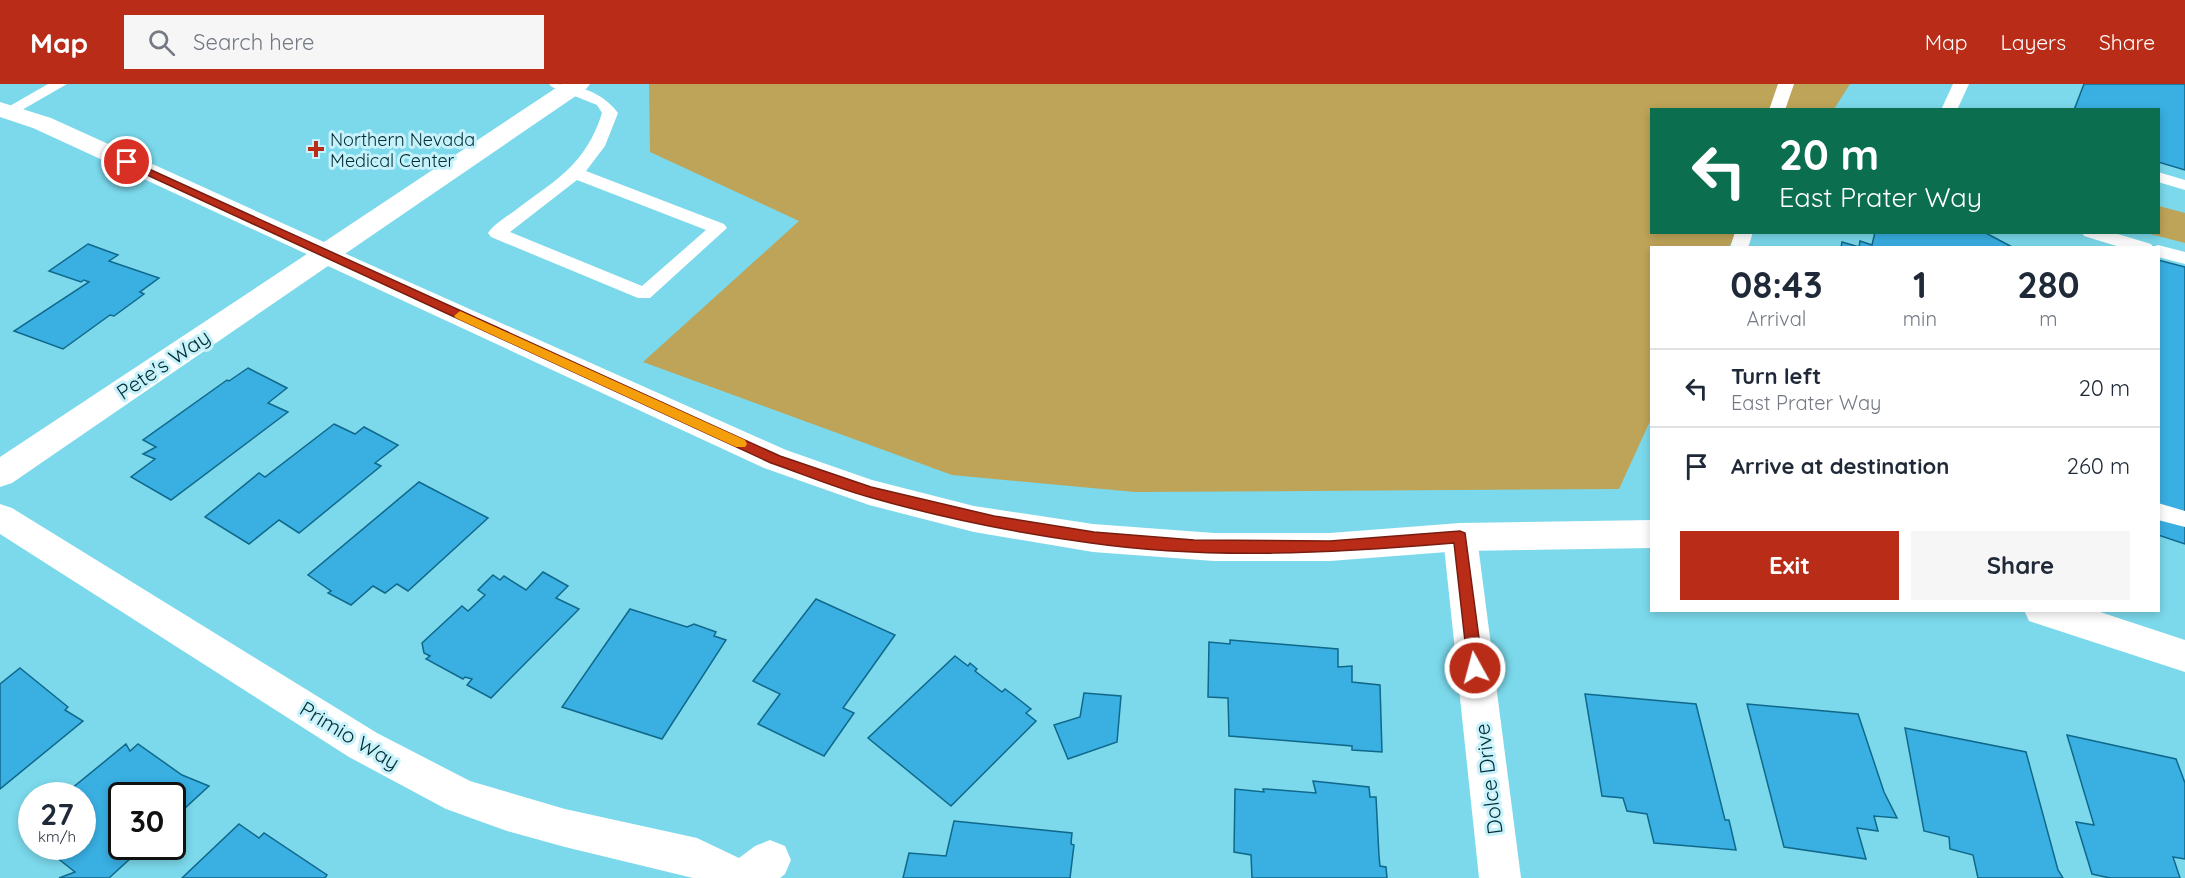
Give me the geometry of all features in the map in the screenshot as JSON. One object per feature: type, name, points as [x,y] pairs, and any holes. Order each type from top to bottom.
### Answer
[{"type":"street","name":"Pete's Way","points":[[0,474],[326,255],[569,86]]},
{"type":"street","points":[[4,110],[42,123],[775,459],[869,492],[962,516],[1094,538],[1214,548],[1330,547],[1460,537],[1650,534]]},
{"type":"street","name":"Primio Way","points":[[0,517],[363,745],[407,770],[460,795],[507,813],[596,836],[697,858],[733,878]]},
{"type":"street","name":"Dolce Drive","points":[[1460,537],[1500,878]]},
{"type":"street","points":[[2048,612],[2185,656]]},
{"type":"lane","points":[[4,110],[59,84]]},
{"type":"lane","points":[[1778,108],[1786,84]]},
{"type":"lane","points":[[1950,108],[1961,84]]},
{"type":"lane","points":[[569,86],[602,102],[610,113],[606,130],[594,155],[575,173],[497,233],[644,294],[718,228],[575,173]]},
{"type":"lane","points":[[2160,178],[2185,185]]},
{"type":"lane","points":[[2097,234],[2138,246]]},
{"type":"lane","points":[[2160,252],[2185,258]]},
{"type":"lane","points":[[2160,512],[2185,519]]},
{"type":"shaded area","points":[[649,84],[1850,84],[1835,108],[1650,108],[1650,234],[1736,234],[1730,246],[1650,246],[1650,421],[1619,489],[1135,492],[952,475],[643,362],[799,221],[650,152]]},
{"type":"shaded area","points":[[2160,206],[2185,213],[2185,243],[2150,234],[2160,234]]},
{"type":"building","points":[[2084,84],[2185,84],[2185,170],[2160,163],[2160,108],[2075,108]]},
{"type":"building","points":[[1875,234],[1988,234],[2010,246],[1859,246],[1860,241],[1872,245]]},
{"type":"building","points":[[1842,242],[1856,246],[1841,246]]},
{"type":"building","points":[[88,244],[118,255],[109,261],[159,278],[140,292],[144,294],[140,297],[114,316],[110,315],[63,349],[14,331],[89,282],[84,280],[81,282],[49,271]]},
{"type":"building","points":[[2160,261],[2185,267],[2185,544],[2160,536]]},
{"type":"building","points":[[248,368],[287,388],[268,403],[288,412],[171,500],[131,477],[155,459],[143,454],[156,447],[143,440],[227,380],[229,381]]},
{"type":"building","points":[[334,424],[355,434],[364,427],[398,445],[375,463],[381,466],[299,533],[279,520],[249,544],[205,517],[259,473],[265,477]]},
{"type":"building","points":[[419,482],[488,518],[408,591],[397,584],[385,593],[373,586],[351,605],[328,593],[331,591],[308,575]]},
{"type":"building","points":[[543,572],[568,586],[556,598],[579,609],[491,698],[467,685],[472,679],[465,677],[463,679],[426,659],[430,656],[424,653],[422,643],[462,606],[468,611],[485,595],[478,590],[493,575],[500,580],[504,576],[526,590]]},
{"type":"building","points":[[816,599],[895,635],[843,708],[854,713],[824,756],[758,724],[780,694],[753,681]]},
{"type":"building","points":[[630,609],[687,627],[694,624],[716,632],[714,636],[726,640],[662,739],[562,707]]},
{"type":"building","points":[[1230,640],[1338,649],[1338,667],[1352,666],[1352,682],[1380,685],[1382,752],[1352,750],[1352,746],[1229,736],[1228,698],[1208,697],[1209,642],[1230,644]]},
{"type":"building","points":[[955,656],[968,666],[970,663],[977,669],[975,671],[1002,692],[1005,689],[1031,709],[1026,713],[1036,721],[951,806],[868,738]]},
{"type":"building","points":[[20,668],[68,707],[65,710],[83,721],[0,789],[0,684]]},
{"type":"building","points":[[1084,693],[1121,696],[1117,742],[1068,759],[1054,725],[1080,717]]},
{"type":"building","points":[[1585,694],[1696,704],[1725,820],[1729,820],[1736,850],[1654,843],[1647,814],[1627,811],[1623,798],[1602,796]]},
{"type":"building","points":[[1747,704],[1858,714],[1884,792],[1897,818],[1874,816],[1878,831],[1857,828],[1866,859],[1784,847]]},
{"type":"building","points":[[1905,728],[2026,752],[2058,870],[2063,878],[1978,878],[1973,855],[1950,849],[1949,837],[1924,831]]},
{"type":"building","points":[[2067,735],[2176,759],[2185,783],[2185,859],[2173,857],[2180,878],[2110,878],[2092,874],[2076,822],[2094,825]]},
{"type":"building","points":[[126,744],[130,751],[138,744],[182,775],[209,786],[186,807],[186,782],[108,782],[108,860],[129,860],[109,878],[59,878],[75,872],[60,860],[96,860],[96,782],[80,782]]},
{"type":"building","points":[[1313,781],[1369,787],[1370,797],[1376,797],[1380,866],[1386,867],[1387,878],[1252,878],[1251,855],[1234,852],[1235,789],[1316,793]]},
{"type":"building","points":[[954,821],[1072,833],[1071,844],[1074,845],[1070,878],[903,878],[909,853],[946,856]]},
{"type":"building","points":[[239,824],[259,838],[264,833],[327,875],[325,878],[182,878]]},
{"type":"slow traffic","points":[[460,316],[741,444]]},
{"type":"place","name":"Northern Nevada Medical Center","points":[[316,149]]},
{"type":"route","points":[[127,162],[775,459],[869,492],[974,519],[1094,538],[1214,548],[1330,547],[1460,537],[1475,668]]}]
